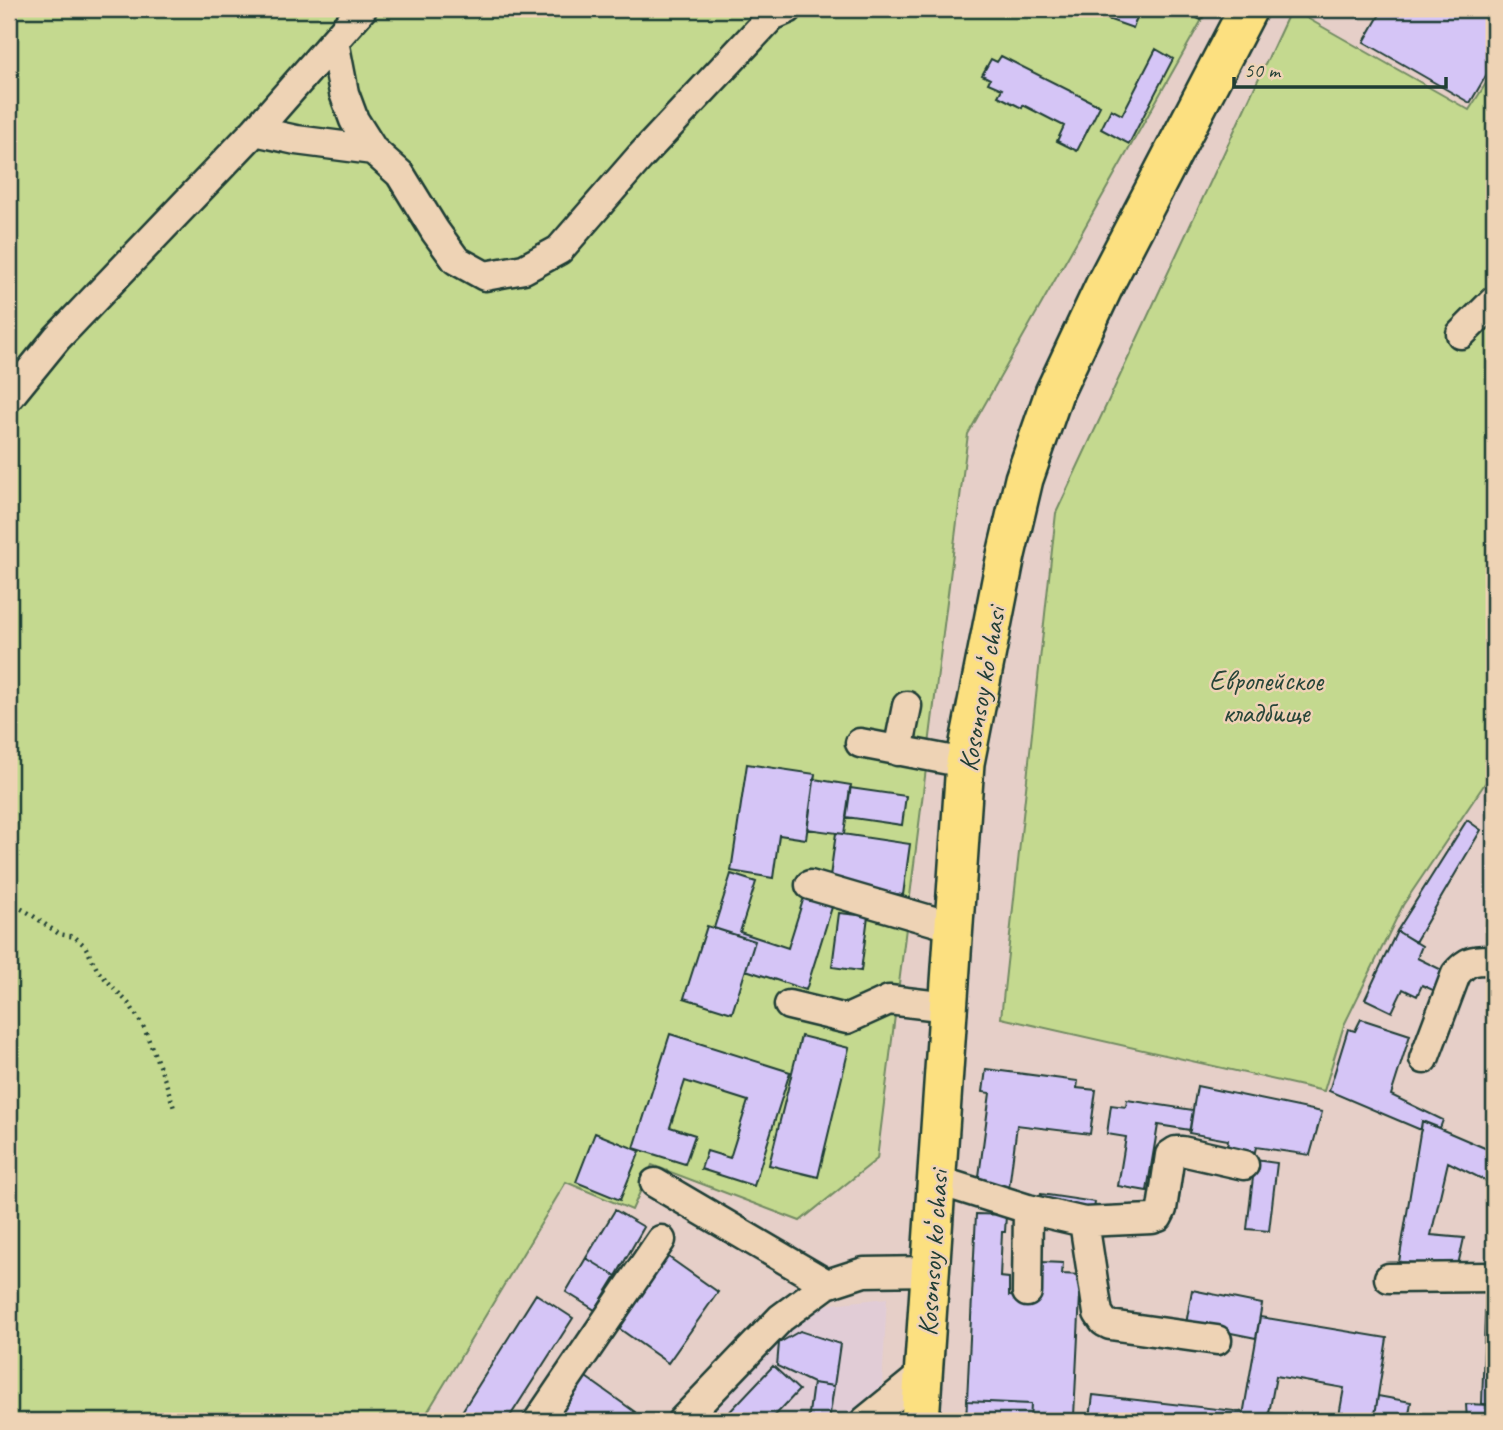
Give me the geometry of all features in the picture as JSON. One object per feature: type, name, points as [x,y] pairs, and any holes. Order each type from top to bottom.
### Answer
[{"type":"main road","name":"Kosonsoy koʻchasi","points":[[920,1421],[965,763],[1006,555],[1024,479],[1054,393],[1107,280],[1248,9]]},
{"type":"street","points":[[9,397],[57,338],[255,131],[362,9]]},
{"type":"street","points":[[334,41],[344,93],[354,120],[373,150],[400,174],[456,260],[485,276],[524,269],[559,250],[772,16],[788,9]]},
{"type":"street","points":[[255,131],[296,140],[373,150]]},
{"type":"street","points":[[1461,334],[1494,301]]},
{"type":"street","points":[[898,751],[907,706]]},
{"type":"street","points":[[860,743],[965,763]]},
{"type":"street","points":[[810,885],[954,927]]},
{"type":"street","points":[[1424,1059],[1456,974],[1473,960],[1492,955]]},
{"type":"street","points":[[789,1005],[847,1018],[889,1000],[948,1007]]},
{"type":"street","points":[[936,1180],[1028,1209],[1084,1222],[1158,1217],[1170,1156],[1175,1151],[1244,1165]]},
{"type":"street","points":[[655,1183],[827,1284]]},
{"type":"street","points":[[1027,1292],[1028,1209]]},
{"type":"street","points":[[1084,1222],[1098,1313],[1104,1322],[1217,1340]]},
{"type":"street","points":[[538,1421],[661,1240]]},
{"type":"street","points":[[682,1421],[781,1318],[827,1284],[864,1272],[930,1271]]},
{"type":"street","points":[[1389,1279],[1494,1277]]},
{"type":"street","points":[[865,1421],[923,1373]]},
{"type":"path","points":[[9,902],[60,934],[75,937],[85,946],[98,971],[130,1005],[144,1028],[174,1108]]},
{"type":"shaded area","points":[[887,1298],[880,1421],[694,1421],[804,1307]]},
{"type":"green space","points":[[9,9],[1208,9],[968,434],[877,1159],[800,1221],[652,1165],[632,1210],[566,1182],[422,1421],[9,1421]]},
{"type":"green space","name":"Европейское кладбище","points":[[1291,9],[1469,110],[1494,71],[1494,770],[1403,905],[1344,1025],[1324,1091],[1001,1018],[1056,513]]},
{"type":"building","points":[[1079,9],[1140,9],[1133,28]]},
{"type":"building","points":[[1177,9],[1206,9],[1201,20]]},
{"type":"building","points":[[1383,9],[1494,9],[1494,62],[1470,103],[1364,42]]},
{"type":"building","points":[[1156,49],[1173,59],[1129,144],[1101,129],[1111,109],[1122,115]]},
{"type":"building","points":[[1001,56],[1100,106],[1077,151],[1057,141],[1064,126],[1023,105],[1022,108],[998,96],[1002,89],[988,83],[990,79],[982,75],[991,59],[997,62]]},
{"type":"building","points":[[747,764],[815,774],[806,839],[779,835],[773,878],[731,871]]},
{"type":"building","points":[[814,779],[851,785],[844,834],[807,829]]},
{"type":"building","points":[[850,788],[906,796],[902,825],[846,817]]},
{"type":"building","points":[[1467,820],[1481,830],[1415,942],[1397,931]]},
{"type":"building","points":[[836,833],[910,844],[903,895],[829,884]]},
{"type":"building","points":[[731,874],[756,882],[740,932],[788,948],[804,897],[832,907],[806,990],[746,970],[755,941],[714,928]]},
{"type":"building","points":[[839,913],[868,916],[861,971],[832,967]]},
{"type":"building","points":[[707,926],[755,941],[732,1013],[684,998]]},
{"type":"building","points":[[1397,931],[1422,946],[1417,958],[1444,971],[1435,991],[1422,985],[1417,996],[1403,989],[1392,1012],[1365,999]]},
{"type":"building","points":[[1361,1019],[1410,1035],[1391,1095],[1443,1120],[1440,1128],[1422,1121],[1421,1130],[1329,1091],[1348,1029],[1355,1031]]},
{"type":"building","points":[[670,1034],[790,1072],[754,1186],[701,1169],[707,1151],[730,1158],[748,1101],[685,1081],[670,1127],[695,1135],[685,1164],[634,1148]]},
{"type":"building","points":[[801,1036],[849,1048],[818,1177],[769,1165]]},
{"type":"building","points":[[986,1069],[1078,1081],[1077,1088],[1096,1090],[1090,1134],[1017,1125],[1009,1188],[978,1184],[990,1093],[983,1092]]},
{"type":"building","points":[[1197,1086],[1322,1112],[1310,1155],[1256,1147],[1252,1164],[1226,1159],[1228,1140],[1189,1133]]},
{"type":"building","points":[[1127,1100],[1193,1110],[1190,1130],[1158,1125],[1147,1191],[1118,1186],[1126,1137],[1107,1134],[1111,1105],[1126,1107]]},
{"type":"building","points":[[1422,1121],[1494,1152],[1494,1185],[1448,1162],[1431,1235],[1464,1238],[1458,1265],[1399,1262]]},
{"type":"building","points":[[595,1133],[640,1151],[620,1200],[576,1182]]},
{"type":"building","points":[[1255,1160],[1277,1163],[1269,1231],[1247,1229]]},
{"type":"building","points":[[1041,1194],[1095,1202],[1093,1217],[1039,1209]]},
{"type":"building","points":[[615,1210],[644,1227],[616,1276],[586,1258]]},
{"type":"building","points":[[976,1214],[1006,1215],[1005,1232],[1002,1232],[1000,1277],[1009,1278],[1009,1296],[1040,1298],[1041,1262],[1063,1263],[1062,1274],[1081,1275],[1074,1416],[1058,1416],[1058,1421],[1030,1421],[1031,1404],[967,1401]]},
{"type":"building","points":[[667,1256],[718,1292],[668,1363],[617,1327]]},
{"type":"building","points":[[586,1258],[616,1276],[595,1310],[566,1292]]},
{"type":"building","points":[[1486,1286],[1494,1286],[1494,1405],[1482,1404]]},
{"type":"building","points":[[1192,1290],[1262,1304],[1256,1338],[1186,1324]]},
{"type":"building","points":[[536,1294],[573,1318],[507,1421],[456,1421]]},
{"type":"building","points":[[1260,1317],[1387,1338],[1374,1421],[1338,1421],[1344,1388],[1276,1376],[1269,1413],[1315,1421],[1242,1421]]},
{"type":"building","points":[[800,1331],[840,1344],[834,1386],[813,1383],[777,1366],[779,1343]]},
{"type":"building","points":[[773,1366],[799,1390],[770,1421],[721,1421]]},
{"type":"building","points":[[583,1375],[635,1412],[629,1421],[550,1421]]},
{"type":"building","points":[[813,1383],[834,1386],[829,1421],[808,1421]]},
{"type":"building","points":[[1093,1395],[1244,1412],[1242,1421],[1090,1418]]},
{"type":"building","points":[[1378,1396],[1411,1402],[1408,1421],[1374,1421]]},
{"type":"building","points":[[967,1401],[1031,1404],[1030,1421],[966,1421]]},
{"type":"building","points":[[1466,1404],[1490,1405],[1490,1421],[1467,1421]]},
{"type":"building","points":[[1058,1416],[1114,1419],[1114,1421],[1058,1421]]}]
